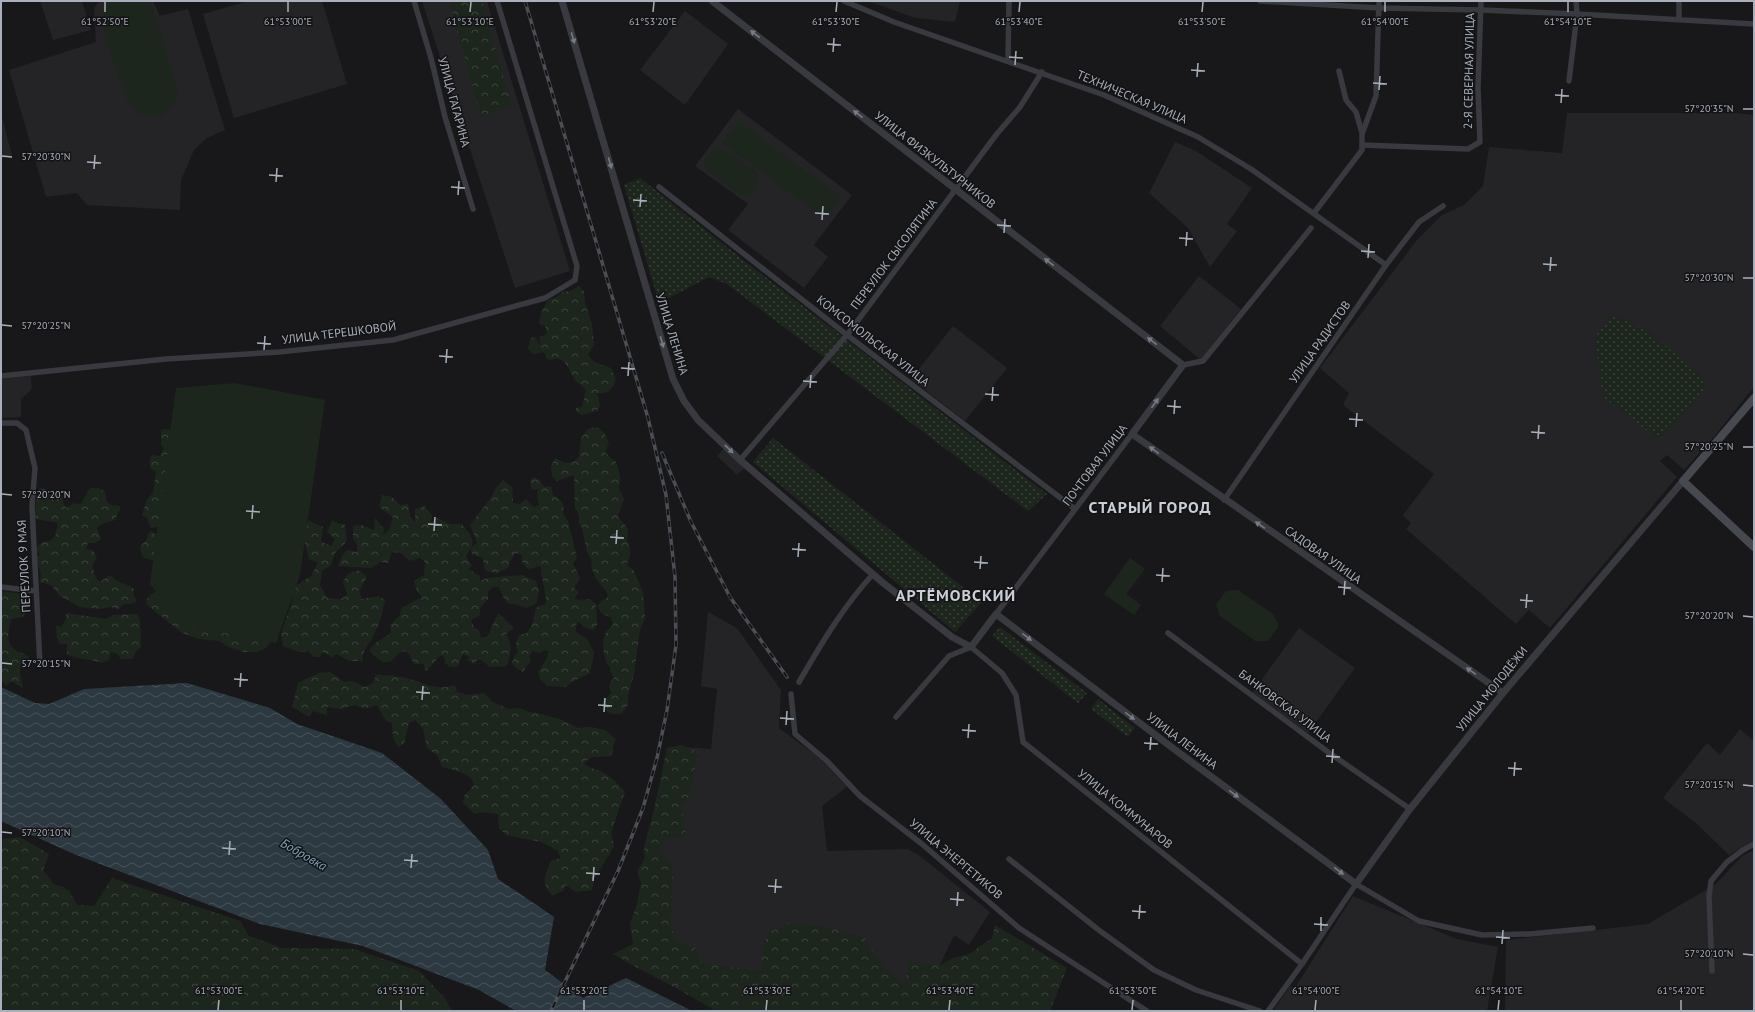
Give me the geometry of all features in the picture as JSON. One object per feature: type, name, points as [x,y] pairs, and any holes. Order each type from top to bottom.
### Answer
[{"type":"main road","name":"УЛИЦА МОЛОДЁЖИ","points":[[1683,481],[1754,398]]},
{"type":"main road","points":[[1683,481],[1754,547]]},
{"type":"street","name":"УЛИЦА ГАГАРИНА","points":[[414,1],[431,58],[445,117],[473,209]]},
{"type":"street","name":"УЛИЦА ТЕРЕШКОВОЙ","points":[[1,376],[166,359],[279,352],[393,340],[544,298],[575,280],[577,266],[497,1]]},
{"type":"street","name":"УЛИЦА ЛЕНИНА","points":[[562,1],[673,379],[684,401],[698,420],[740,460],[873,574],[952,637],[971,647]]},
{"type":"street","name":"УЛИЦА ФИЗКУЛЬТУРНИКОВ","points":[[712,1],[1183,365]]},
{"type":"street","name":"ТЕХНИЧЕСКАЯ УЛИЦА","points":[[844,1],[894,22],[1042,72],[1104,95],[1198,137],[1251,169],[1386,265]]},
{"type":"street","points":[[1008,1],[1008,61]]},
{"type":"street","points":[[1260,1],[1378,8],[1577,14],[1754,24]]},
{"type":"street","points":[[1362,134],[1376,96],[1379,1]]},
{"type":"street","name":"2-Я СЕВЕРНАЯ УЛИЦА","points":[[1362,145],[1468,149],[1480,142],[1478,88],[1481,1]]},
{"type":"street","points":[[1569,81],[1577,14],[1576,1]]},
{"type":"street","points":[[1679,1],[1679,19]]},
{"type":"street","points":[[1314,214],[1362,150],[1362,134],[1356,112],[1346,100],[1339,71]]},
{"type":"street","name":"ПЕРЕУЛОК СЫСОЛЯТИНА","points":[[740,460],[847,335],[996,135],[1020,107],[1042,72]]},
{"type":"street","name":"КОМСОМОЛЬСКАЯ УЛИЦА","points":[[659,187],[847,335],[1075,509]]},
{"type":"street","name":"УЛИЦА РАДИСТОВ","points":[[1224,500],[1386,265],[1419,222],[1444,206]]},
{"type":"street","points":[[1183,365],[1203,361],[1311,228]]},
{"type":"street","name":"ПОЧТОВАЯ УЛИЦА","points":[[971,647],[1183,365]]},
{"type":"street","name":"ПЕРЕУЛОК 9 МАЯ","points":[[1,423],[17,423],[26,430],[35,468],[32,506],[40,665]]},
{"type":"street","name":"САДОВАЯ УЛИЦА","points":[[1132,434],[1224,500],[1502,693]]},
{"type":"street","name":"УЛИЦА МОЛОДЁЖИ","points":[[1268,1011],[1410,809],[1502,693],[1683,481]]},
{"type":"street","points":[[799,682],[832,627],[858,590],[873,574]]},
{"type":"street","points":[[1,587],[36,591]]},
{"type":"street","name":"УЛИЦА ЛЕНИНА","points":[[996,614],[1174,750],[1356,884]]},
{"type":"street","name":"БАНКОВСКАЯ УЛИЦА","points":[[1168,633],[1328,752],[1410,809]]},
{"type":"street","points":[[896,717],[949,656],[971,647]]},
{"type":"street","name":"УЛИЦА КОММУНАРОВ","points":[[971,647],[1002,673],[1016,696],[1023,742],[1302,964]]},
{"type":"street","name":"УЛИЦА ЭНЕРГЕТИКОВ","points":[[790,694],[795,734],[827,761],[860,796],[922,844],[1019,928],[1147,1011]]},
{"type":"street","points":[[1712,971],[1709,896],[1711,881],[1727,862],[1754,844]]},
{"type":"street","points":[[1009,859],[1100,931],[1154,970],[1196,990],[1260,1011]]},
{"type":"street","points":[[1356,884],[1419,921],[1482,935],[1530,934],[1593,928]]},
{"type":"shaded area","points":[[40,1],[82,1],[91,30],[53,40]]},
{"type":"shaded area","points":[[99,1],[153,1],[160,16],[188,9],[225,130],[207,138],[194,150],[181,180],[180,210],[87,205],[77,193],[46,197],[9,70],[96,42],[94,8]]},
{"type":"shaded area","points":[[249,1],[322,1],[347,84],[234,118],[203,14]]},
{"type":"shaded area","points":[[422,1],[487,1],[570,271],[515,288]]},
{"type":"shaded area","points":[[867,1],[960,1],[955,22],[916,18]]},
{"type":"shaded area","points":[[685,11],[728,44],[685,105],[640,70]]},
{"type":"shaded area","points":[[738,109],[852,195],[814,245],[828,257],[804,288],[728,230],[748,204],[695,166]]},
{"type":"shaded area","points":[[1567,113],[1737,113],[1754,115],[1754,387],[1713,438],[1684,470],[1667,455],[1660,461],[1677,477],[1550,628],[1529,610],[1516,624],[1406,529],[1411,523],[1403,515],[1434,474],[1343,405],[1349,393],[1320,368],[1417,240],[1442,215],[1464,205],[1483,186],[1489,147],[1562,153]]},
{"type":"shaded area","points":[[1,114],[12,155],[1,159]]},
{"type":"shaded area","points":[[1175,142],[1196,151],[1252,188],[1227,224],[1237,231],[1210,267],[1188,228],[1149,193]]},
{"type":"shaded area","points":[[1199,276],[1241,309],[1201,360],[1160,326]]},
{"type":"shaded area","points":[[953,326],[1007,368],[965,421],[911,379]]},
{"type":"shaded area","points":[[31,376],[32,389],[21,399],[21,417],[1,418],[1,379]]},
{"type":"shaded area","points":[[724,448],[744,468],[737,475],[717,456]]},
{"type":"shaded area","points":[[708,612],[737,628],[781,690],[779,728],[821,759],[847,787],[822,806],[827,851],[908,849],[920,856],[990,912],[969,945],[954,935],[918,1011],[698,969],[641,935],[653,844],[684,747],[711,749],[717,689],[701,686]]},
{"type":"shaded area","points":[[1299,628],[1355,668],[1308,733],[1252,693]]},
{"type":"shaded area","points":[[1740,729],[1754,741],[1754,840],[1729,855],[1696,823],[1663,798],[1707,743],[1720,755]]},
{"type":"shaded area","points":[[1754,850],[1754,1011],[1505,1011],[1506,940],[1648,924],[1716,884],[1742,856]]},
{"type":"shaded area","points":[[1353,896],[1457,939],[1498,947],[1487,1011],[1273,1011],[1290,986],[1295,988]]},
{"type":"green space","points":[[106,1],[148,1],[153,8],[178,92],[175,104],[164,115],[150,117],[137,112],[127,100],[106,40],[102,20]]},
{"type":"green space","points":[[449,1],[482,1],[512,107],[481,116]]},
{"type":"green space","points":[[738,122],[842,197],[825,218],[722,143]]},
{"type":"green space","points":[[714,149],[724,150],[758,173],[759,183],[751,196],[742,196],[707,171],[704,161]]},
{"type":"green space","points":[[640,178],[747,263],[1047,494],[1028,511],[727,284],[709,277],[659,303],[624,185]]},
{"type":"green space","points":[[579,286],[584,291],[585,303],[592,324],[594,345],[588,355],[594,362],[611,368],[616,379],[610,390],[604,393],[597,393],[600,405],[597,411],[581,415],[576,411],[576,408],[582,407],[586,390],[576,381],[564,362],[560,359],[547,359],[544,352],[533,354],[528,348],[531,338],[535,337],[540,344],[539,337],[547,334],[545,326],[539,324],[541,313],[548,300]]},
{"type":"green space","points":[[1611,315],[1624,320],[1627,319],[1636,328],[1641,325],[1704,378],[1706,388],[1662,438],[1655,437],[1603,397],[1595,338]]},
{"type":"green space","points":[[235,383],[325,400],[300,575],[276,643],[181,624],[150,584],[176,388]]},
{"type":"green space","points":[[596,427],[604,432],[609,443],[605,452],[615,460],[619,471],[619,489],[624,499],[618,516],[628,529],[627,542],[630,547],[630,556],[627,564],[634,571],[643,592],[645,618],[640,630],[634,674],[628,696],[628,705],[622,713],[616,714],[608,712],[602,705],[603,699],[608,697],[611,692],[609,687],[614,678],[604,655],[603,645],[606,632],[613,625],[611,618],[601,613],[598,606],[601,601],[608,597],[606,591],[596,579],[592,569],[591,558],[587,552],[582,528],[579,523],[579,515],[575,508],[574,475],[557,481],[552,476],[551,467],[555,458],[565,463],[573,462],[579,457],[581,438],[588,429]]},
{"type":"green space","points":[[161,430],[175,430],[164,526],[151,528],[147,518],[142,515],[147,499],[153,493],[156,472],[150,468],[150,459],[152,455],[160,456],[164,448],[161,445]]},
{"type":"green space","points":[[773,438],[982,602],[955,632],[753,462]]},
{"type":"green space","points":[[533,477],[540,480],[544,487],[551,486],[553,495],[563,505],[563,514],[568,521],[577,558],[573,563],[580,578],[574,588],[579,592],[574,599],[589,599],[596,604],[597,625],[593,630],[584,627],[579,622],[576,625],[576,632],[587,639],[594,652],[590,673],[570,683],[566,687],[547,686],[540,679],[538,672],[547,658],[549,651],[544,650],[540,653],[533,651],[529,656],[531,660],[523,672],[516,668],[512,663],[518,652],[516,644],[519,635],[527,633],[532,625],[536,608],[546,603],[541,566],[528,569],[522,562],[522,555],[516,553],[510,561],[509,567],[497,573],[485,571],[483,558],[473,555],[470,549],[466,557],[472,565],[468,569],[480,576],[480,581],[487,578],[522,575],[536,581],[539,591],[537,603],[527,608],[515,604],[509,604],[503,597],[499,587],[493,587],[488,591],[488,599],[480,608],[480,615],[471,620],[474,627],[479,630],[481,638],[488,636],[498,613],[514,628],[506,634],[510,642],[511,650],[507,666],[490,667],[481,660],[477,660],[475,664],[467,660],[470,657],[463,654],[457,667],[450,667],[445,663],[445,659],[442,655],[426,671],[423,664],[414,664],[407,651],[400,653],[393,660],[388,662],[381,661],[376,657],[369,650],[374,644],[391,633],[390,625],[400,615],[401,608],[422,597],[417,591],[414,581],[424,575],[425,562],[420,558],[410,561],[401,553],[392,552],[388,563],[380,562],[371,568],[338,566],[342,556],[347,550],[357,552],[357,545],[353,538],[353,526],[361,525],[374,530],[375,518],[384,529],[383,535],[389,530],[393,517],[379,507],[382,495],[392,497],[400,505],[408,504],[410,516],[415,523],[415,509],[424,506],[432,515],[431,523],[437,518],[450,524],[462,524],[472,538],[471,548],[477,543],[470,525],[503,480],[512,487],[513,503],[520,504],[526,499],[534,507],[539,505],[537,493],[539,489],[532,490],[530,482]]},
{"type":"green space","points":[[39,488],[45,489],[52,496],[54,501],[57,499],[57,494],[62,495],[64,505],[67,508],[74,503],[80,505],[90,488],[99,488],[105,492],[107,502],[113,506],[116,505],[121,507],[115,520],[102,524],[97,528],[101,539],[95,543],[88,543],[86,549],[93,550],[97,558],[92,565],[96,579],[100,582],[108,576],[112,576],[116,580],[131,587],[134,589],[133,595],[137,600],[134,603],[122,605],[119,609],[110,607],[101,609],[80,607],[60,596],[51,585],[40,582],[41,572],[35,558],[40,555],[37,551],[38,546],[43,542],[50,541],[55,536],[58,523],[35,518],[36,498]]},
{"type":"green space","points":[[308,520],[323,527],[321,542],[331,546],[335,539],[327,532],[332,521],[345,525],[347,541],[335,553],[331,565],[322,571],[320,585],[327,598],[341,599],[347,595],[343,581],[348,574],[359,570],[367,577],[359,591],[362,599],[379,596],[385,600],[378,625],[373,637],[365,649],[363,661],[349,661],[337,654],[332,657],[322,652],[320,657],[314,657],[307,651],[300,652],[283,646],[281,634],[292,602],[294,587],[311,576],[318,563],[309,559],[303,536]]},
{"type":"green space","points":[[152,531],[158,537],[158,559],[151,560],[142,556],[140,547]]},
{"type":"green space","points":[[1130,558],[1145,569],[1126,594],[1141,605],[1134,615],[1104,594]]},
{"type":"green space","points":[[165,589],[274,637],[267,647],[257,652],[244,652],[228,647],[220,641],[199,639],[182,633],[146,604],[150,595]]},
{"type":"green space","points":[[1238,590],[1273,614],[1279,626],[1268,641],[1255,641],[1220,616],[1216,605],[1226,591]]},
{"type":"green space","points":[[1,591],[22,594],[26,598],[26,613],[22,617],[11,619],[8,636],[10,645],[17,651],[26,655],[32,661],[21,663],[20,674],[23,688],[11,681],[6,686],[1,680]]},
{"type":"green space","points":[[66,613],[106,619],[113,615],[137,614],[140,621],[141,647],[136,651],[132,659],[121,659],[117,654],[111,652],[109,660],[101,663],[71,656],[67,654],[67,644],[60,644],[57,638],[56,626],[61,627],[66,619]]},
{"type":"green space","points":[[1000,627],[1087,693],[1078,703],[992,636]]},
{"type":"green space","points":[[330,672],[344,682],[352,681],[365,687],[373,683],[376,675],[402,677],[437,687],[449,687],[455,685],[457,692],[468,695],[484,693],[493,702],[509,709],[520,708],[529,712],[562,720],[578,728],[591,727],[605,730],[616,739],[613,746],[612,756],[592,757],[584,763],[589,767],[607,775],[625,792],[611,833],[614,847],[595,877],[592,890],[576,892],[566,885],[563,891],[552,895],[546,886],[545,879],[551,861],[561,858],[557,850],[541,842],[506,835],[499,828],[498,814],[482,812],[475,814],[463,803],[464,796],[474,785],[472,780],[466,774],[442,767],[437,755],[427,748],[423,729],[415,720],[409,723],[404,744],[398,747],[393,738],[392,723],[386,721],[377,705],[366,708],[355,705],[341,709],[327,707],[327,715],[313,711],[309,717],[292,707],[298,683],[319,673]]},
{"type":"green space","points":[[1098,699],[1135,728],[1128,737],[1091,709]]},
{"type":"green space","points":[[681,745],[698,752],[689,799],[681,807],[686,835],[678,839],[665,837],[660,852],[673,866],[671,922],[674,939],[696,949],[700,963],[762,971],[762,950],[768,933],[788,923],[829,927],[864,937],[885,969],[904,983],[910,962],[940,965],[953,958],[969,954],[992,938],[995,925],[1067,968],[1050,1011],[715,1011],[613,954],[633,944],[630,924],[637,904],[641,883],[637,872],[645,858],[644,847],[654,810],[667,748]]},
{"type":"green space","points":[[20,837],[49,854],[43,870],[54,884],[69,890],[77,905],[94,906],[112,878],[240,921],[249,936],[282,948],[354,949],[419,971],[444,997],[452,1011],[1,1011],[1,854],[3,839]]},
{"type":"water","name":"Бобровка","points":[[187,683],[270,708],[297,724],[382,753],[441,799],[488,850],[498,879],[554,917],[545,970],[583,998],[626,978],[692,1011],[516,1011],[479,990],[363,946],[260,924],[76,855],[1,821],[1,687],[35,703],[49,704],[84,689]]},
{"type":"railway","points":[[525,1],[648,418],[666,495],[675,577],[676,645],[667,710],[657,758],[643,808],[618,871],[551,1011]]},
{"type":"railway","points":[[662,453],[691,522],[730,597],[787,677]]},
{"type":"district","name":"СТАРЫЙ ГОРОД","points":[[1150,507]]},
{"type":"district","name":"АРТЁМОВСКИЙ","points":[[956,595]]}]
